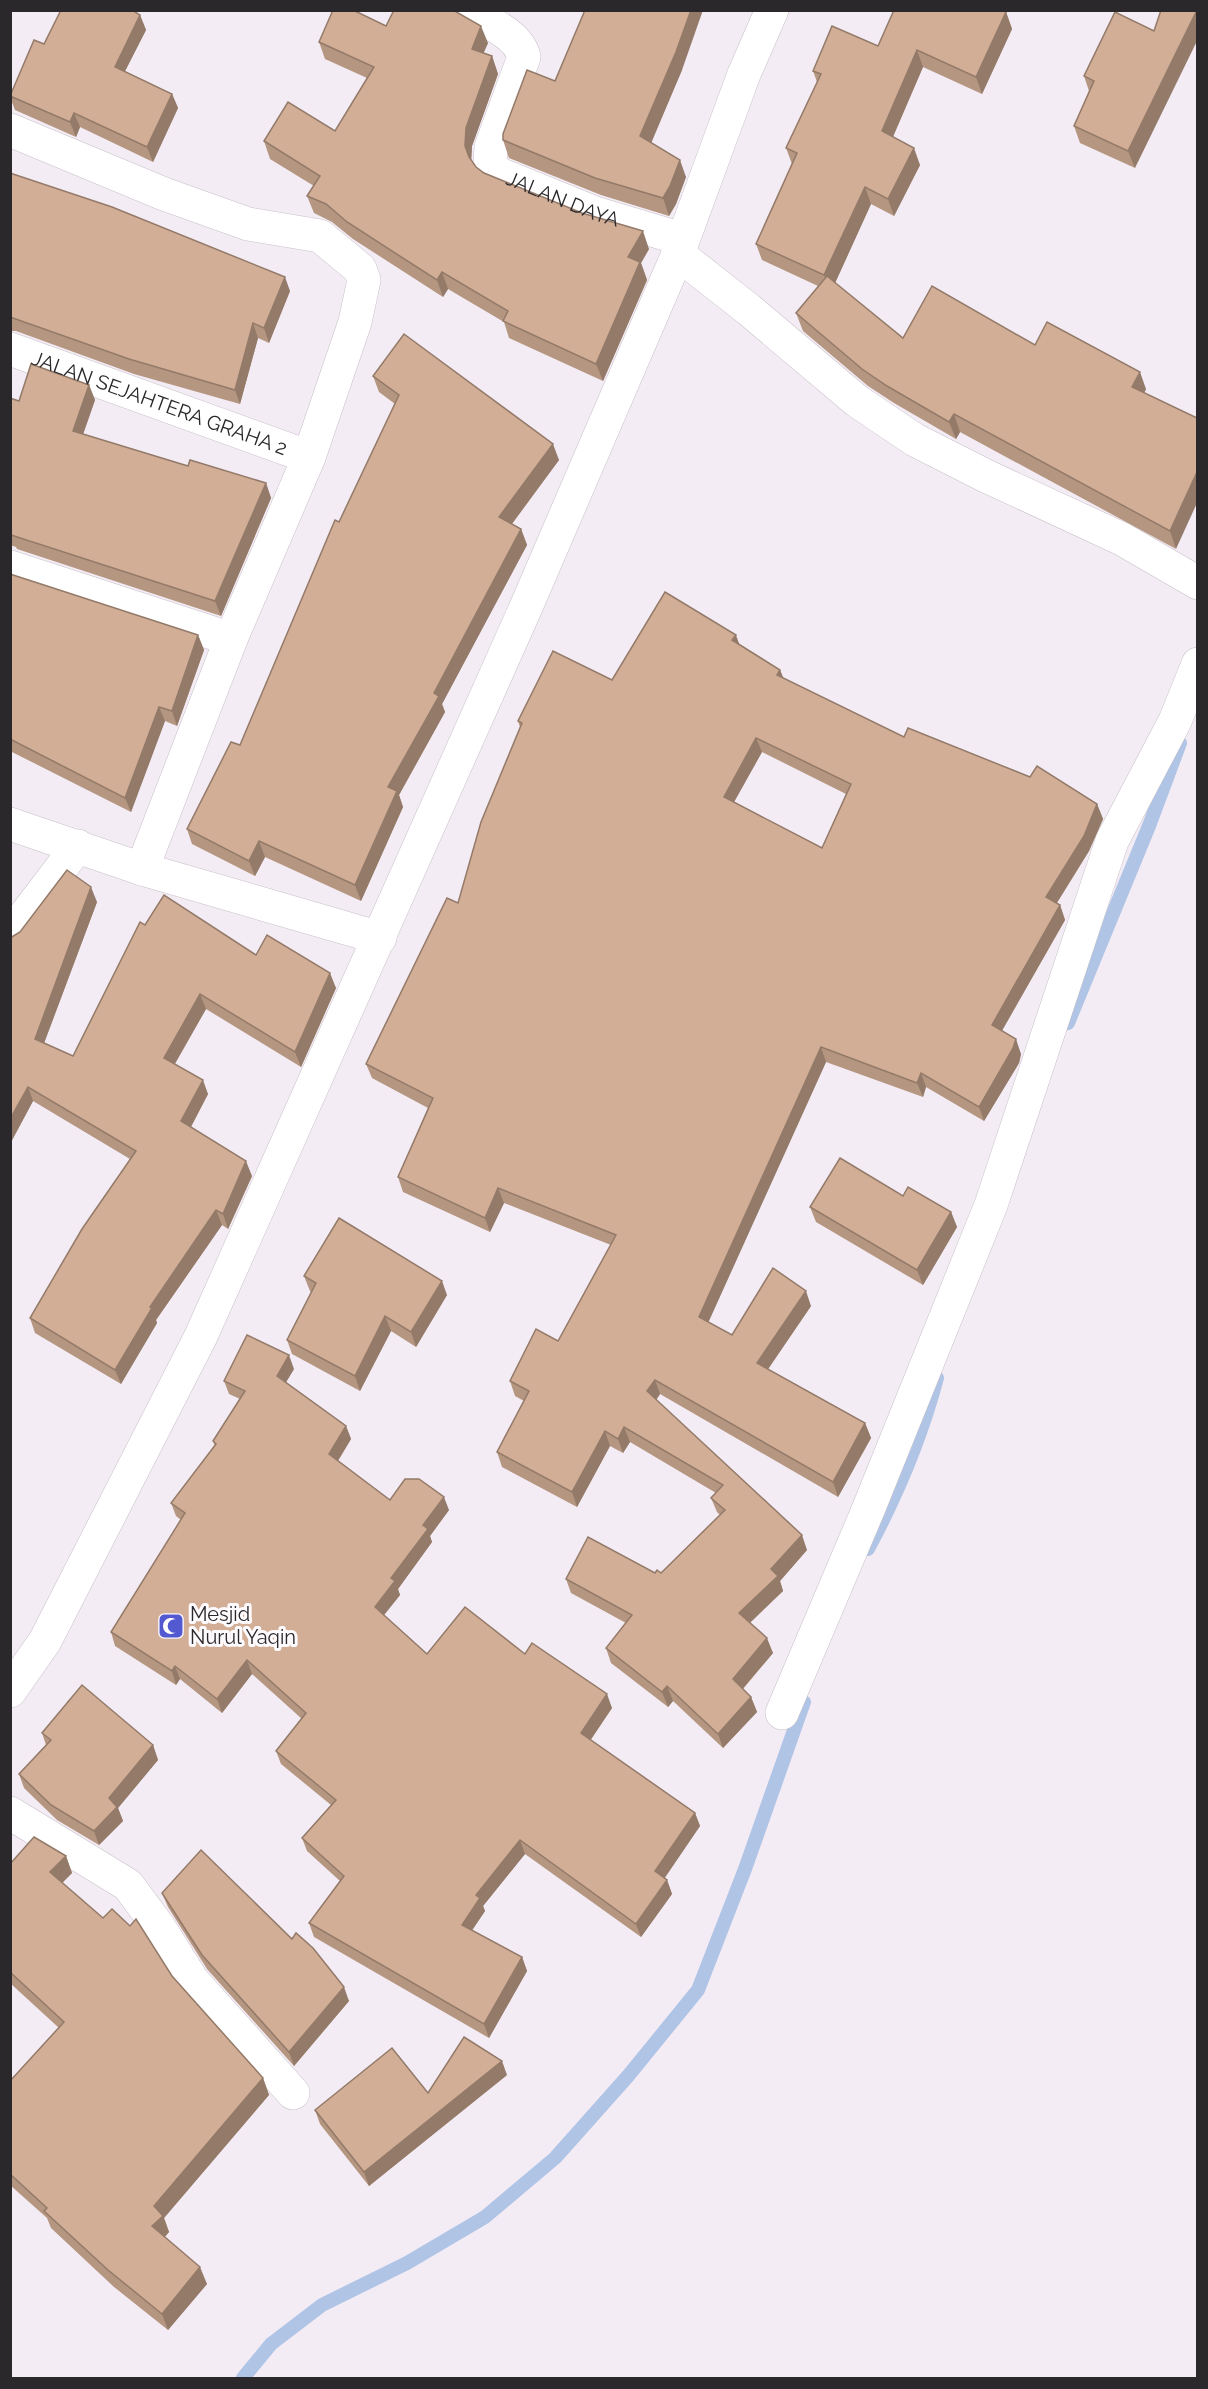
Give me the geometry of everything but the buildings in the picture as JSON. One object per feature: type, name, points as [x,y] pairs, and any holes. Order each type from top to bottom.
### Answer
[{"type":"street","name":"JALAN DAYA","points":[[466,10],[514,39],[523,50],[524,57],[491,147],[490,164],[497,173],[680,247]]},
{"type":"street","points":[[10,1691],[45,1641],[201,1336],[380,939],[526,607],[680,247],[744,74],[772,10]]},
{"type":"street","points":[[10,130],[164,194],[248,224],[320,236],[360,268],[364,280],[355,322],[309,457],[231,639],[142,869]]},
{"type":"street","points":[[680,247],[748,309],[857,401],[915,440],[986,476],[1122,538],[1197,584]]},
{"type":"street","name":"JALAN SEJAHTERA GRAHA 2","points":[[10,348],[309,457]]},
{"type":"street","points":[[10,567],[231,639]]},
{"type":"street","points":[[782,1713],[868,1510],[991,1205],[1011,1138],[1054,1018],[1112,841],[1175,721],[1197,664]]},
{"type":"street","points":[[10,824],[142,869],[380,939]]},
{"type":"street","points":[[10,935],[78,846]]},
{"type":"street","points":[[10,1813],[128,1885],[159,1927],[192,1980],[292,2093]]},
{"type":"waterway","points":[[1068,1023],[1149,826],[1180,743]]},
{"type":"waterway","points":[[868,1549],[907,1466],[924,1422],[937,1378]]},
{"type":"waterway","points":[[243,2378],[271,2344],[322,2305],[407,2263],[485,2217],[555,2158],[628,2076],[698,1990],[745,1869],[804,1702]]},
{"type":"place","name":"Mesjid Nurul Yaqin","points":[[171,1626]]}]
